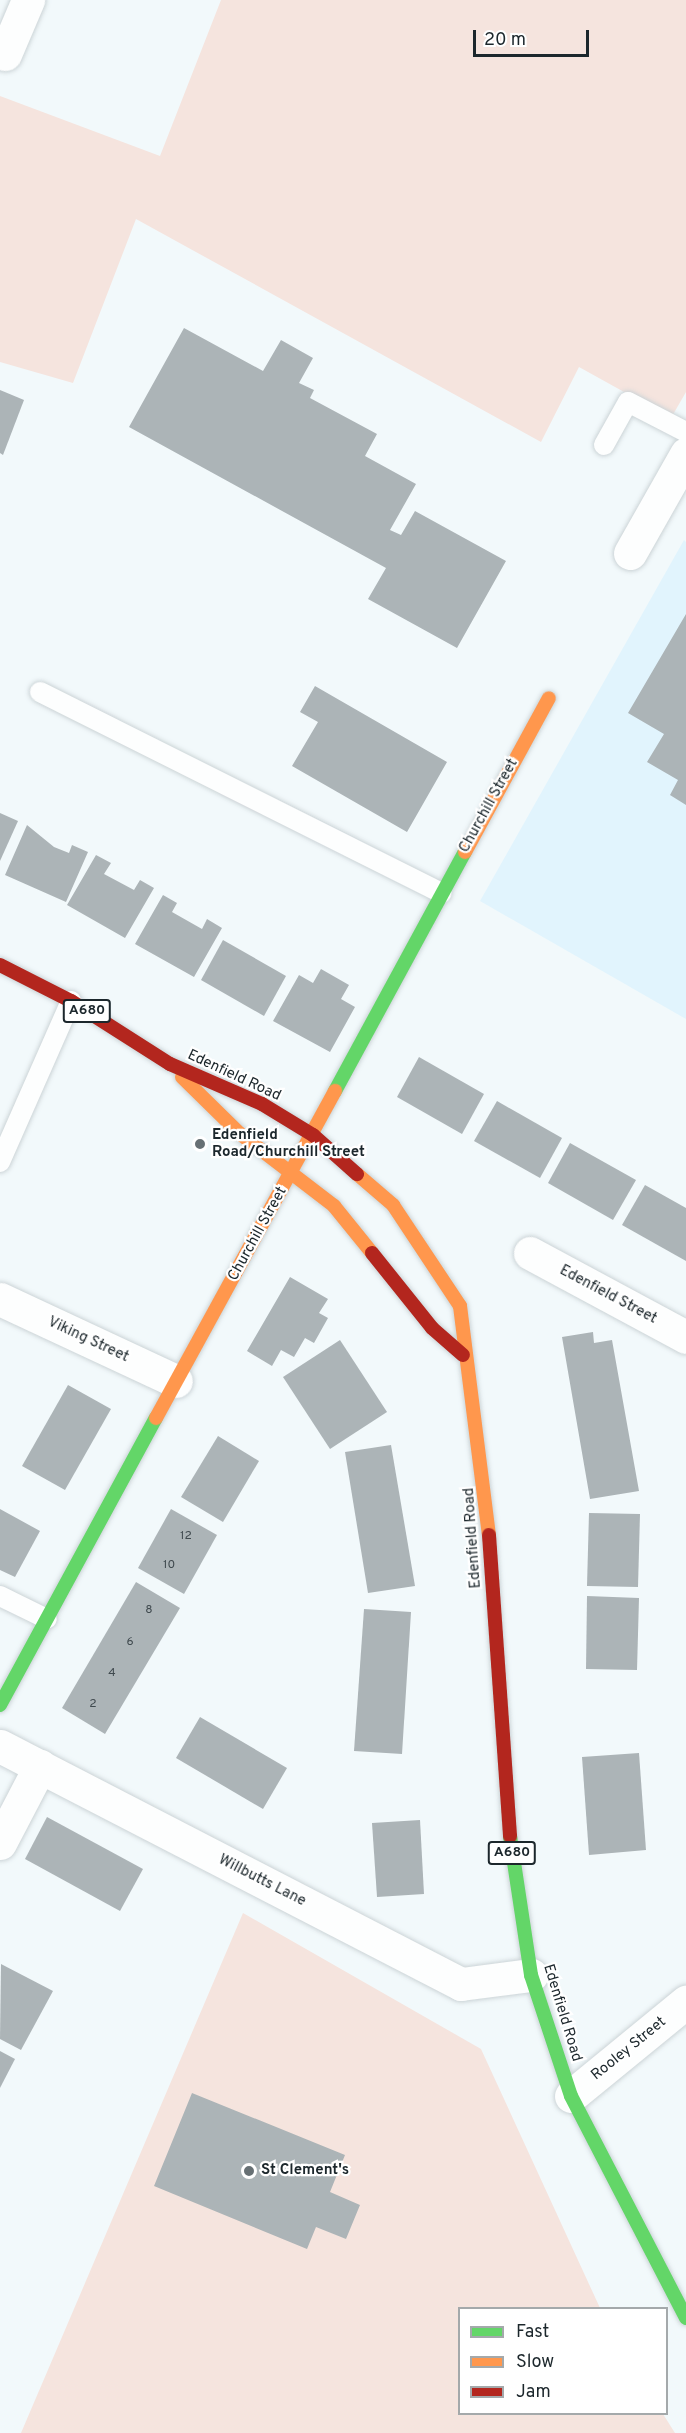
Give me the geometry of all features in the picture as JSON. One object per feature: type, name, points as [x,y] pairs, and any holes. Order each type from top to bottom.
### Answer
[{"type":"main road","name":"Churchill Street","points":[[0,1705],[176,1381],[313,1136],[441,892],[549,698]]},
{"type":"main road","name":"Edenfield Road","points":[[0,965],[71,1001],[170,1064],[262,1104],[313,1136],[393,1205],[436,1265],[460,1306],[463,1355],[483,1457],[506,1813],[531,1975],[571,2096],[670,2296],[686,2318]]},
{"type":"main road","points":[[170,1064],[239,1133],[293,1172],[334,1206],[432,1328],[463,1355]]},
{"type":"street","points":[[2,53],[28,0]]},
{"type":"street","points":[[630,553],[674,505],[686,454]]},
{"type":"street","name":"Edenfield Street","points":[[530,1253],[686,1337]]},
{"type":"street","name":"Viking Street","points":[[0,1299],[176,1381]]},
{"type":"street","name":"Willbutts Lane","points":[[0,1746],[461,1984],[531,1975]]},
{"type":"street","points":[[0,1843],[40,1766]]},
{"type":"street","name":"Rooley Street","points":[[571,2096],[686,2002]]},
{"type":"lane","points":[[604,445],[628,402],[686,432]]},
{"type":"lane","points":[[40,692],[441,892]]},
{"type":"lane","points":[[0,1162],[71,1001]]},
{"type":"lane","points":[[0,1596],[47,1619]]},
{"type":"shaded area","points":[[221,0],[686,0],[686,392],[671,418],[579,367],[541,442],[136,219],[73,383],[0,362],[0,96],[160,156]]},
{"type":"shaded area","points":[[684,540],[686,542],[686,1019],[480,901]]},
{"type":"shaded area","points":[[243,1913],[481,2049],[600,2307],[458,2307],[458,2415],[664,2415],[675,2433],[21,2433]]},
{"type":"building","points":[[184,328],[263,371],[281,340],[313,358],[299,383],[314,390],[310,398],[377,434],[365,456],[416,484],[390,530],[401,535],[415,511],[506,561],[457,648],[368,599],[386,568],[129,427]]},
{"type":"building","points":[[0,390],[24,400],[3,455],[0,453]]},
{"type":"building","points":[[686,614],[686,805],[670,795],[678,780],[647,762],[664,734],[628,713]]},
{"type":"building","points":[[315,686],[447,762],[407,832],[292,766],[318,722],[300,712]]},
{"type":"building","points":[[0,813],[18,821],[0,861]]},
{"type":"building","points":[[27,825],[54,847],[69,853],[72,845],[88,852],[66,902],[5,875]]},
{"type":"building","points":[[96,855],[111,863],[104,874],[134,890],[140,880],[154,888],[125,938],[67,905]]},
{"type":"building","points":[[163,895],[177,903],[172,912],[202,929],[207,919],[222,928],[194,977],[135,944]]},
{"type":"building","points":[[223,940],[286,976],[264,1016],[201,980]]},
{"type":"building","points":[[321,969],[349,985],[341,999],[355,1007],[330,1052],[273,1021],[299,975],[313,983]]},
{"type":"building","points":[[419,1057],[484,1094],[462,1134],[397,1097]]},
{"type":"building","points":[[497,1101],[562,1138],[540,1178],[474,1141]]},
{"type":"building","points":[[570,1143],[636,1180],[613,1220],[548,1183]]},
{"type":"building","points":[[645,1185],[686,1208],[686,1261],[622,1225]]},
{"type":"building","points":[[290,1277],[328,1299],[319,1313],[328,1318],[314,1343],[305,1338],[294,1357],[281,1350],[272,1366],[247,1351]]},
{"type":"building","points":[[593,1332],[594,1343],[612,1340],[639,1491],[590,1499],[562,1337]]},
{"type":"building","points":[[340,1340],[387,1412],[330,1449],[283,1377]]},
{"type":"building","points":[[68,1385],[111,1409],[65,1490],[22,1466]]},
{"type":"building","points":[[218,1436],[259,1461],[223,1522],[181,1497]]},
{"type":"building","points":[[391,1445],[415,1586],[368,1593],[345,1452]]},
{"type":"building","points":[[0,1509],[40,1531],[15,1577],[0,1570]]},
{"type":"building","points":[[171,1509],[217,1535],[184,1594],[138,1568]]},
{"type":"building","points":[[589,1513],[640,1514],[638,1587],[587,1586]]},
{"type":"building","points":[[136,1582],[180,1608],[105,1734],[62,1708]]},
{"type":"building","points":[[587,1596],[639,1598],[637,1670],[586,1669]]},
{"type":"building","points":[[364,1609],[411,1612],[402,1754],[354,1751]]},
{"type":"building","points":[[200,1717],[287,1768],[263,1809],[176,1758]]},
{"type":"building","points":[[639,1753],[646,1850],[589,1855],[582,1757]]},
{"type":"building","points":[[47,1817],[143,1869],[120,1911],[25,1859]]},
{"type":"building","points":[[420,1820],[424,1894],[377,1897],[372,1823]]},
{"type":"building","points":[[1,1964],[53,1991],[21,2050],[0,2039]]},
{"type":"building","points":[[0,2051],[15,2059],[0,2088]]},
{"type":"building","name":"St Clement's","points":[[192,2093],[345,2155],[330,2192],[360,2205],[346,2239],[316,2227],[307,2249],[154,2186]]},
{"type":"traffic: fast","points":[[335,1091],[465,852]]},
{"type":"traffic: fast","points":[[0,1705],[156,1418]]},
{"type":"traffic: fast","points":[[510,1836],[531,1975],[571,2096],[686,2318]]},
{"type":"traffic: slow","points":[[465,852],[549,698]]},
{"type":"traffic: slow","points":[[182,1077],[239,1133],[334,1206],[372,1253]]},
{"type":"traffic: slow","points":[[156,1418],[335,1091]]},
{"type":"traffic: slow","points":[[357,1174],[393,1205],[460,1306],[489,1535]]},
{"type":"traffic: jam","points":[[0,965],[71,1001],[170,1064],[262,1104],[313,1135],[357,1174]]},
{"type":"traffic: jam","points":[[372,1253],[432,1328],[463,1355]]},
{"type":"traffic: jam","points":[[489,1535],[510,1836]]},
{"type":"place","name":"Edenfield Road/Churchill Street","points":[[200,1144]]},
{"type":"place","name":"St Clement's","points":[[249,2171]]}]
